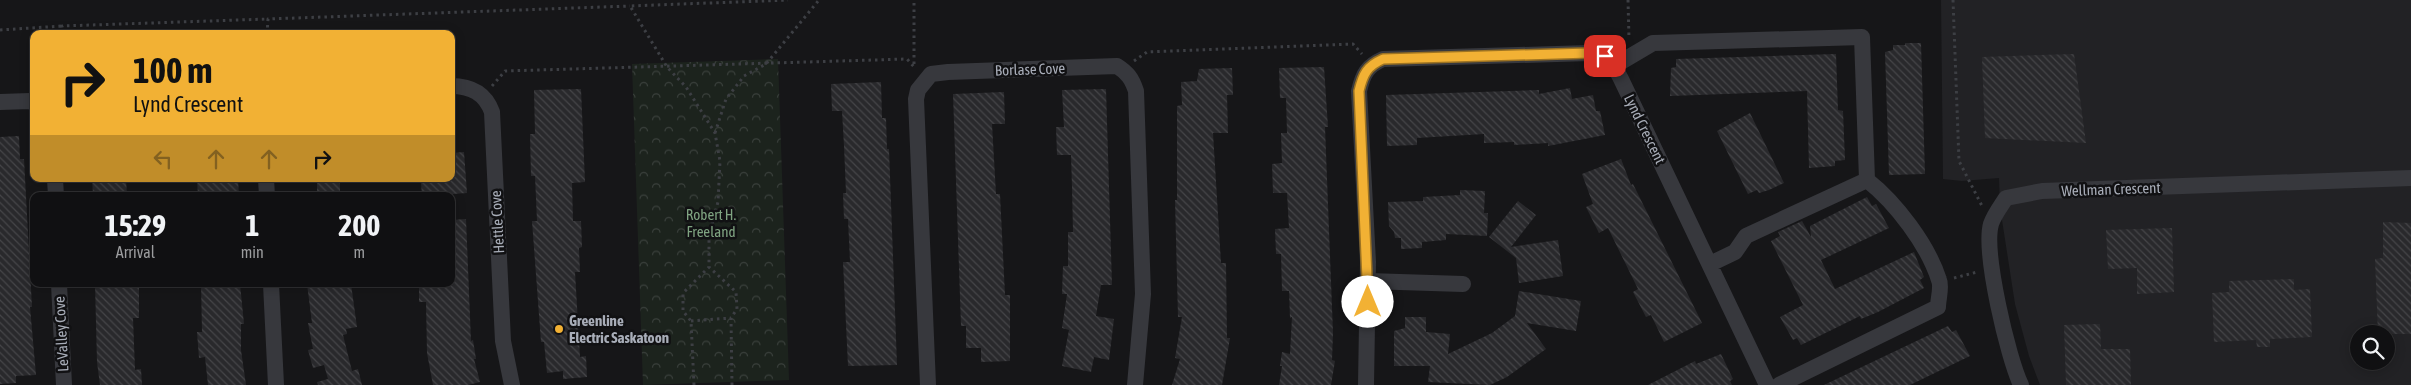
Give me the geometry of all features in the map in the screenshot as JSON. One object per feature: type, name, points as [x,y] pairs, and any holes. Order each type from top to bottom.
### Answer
[{"type":"street","points":[[1366,385],[1368,281],[1359,91],[1362,75],[1370,65],[1383,59],[1589,53],[1605,56],[1614,66],[1653,43],[1862,37],[1867,180]]},
{"type":"street","name":"Borlase Cove","points":[[928,385],[916,99],[918,90],[931,74],[1117,66],[1127,72],[1133,81],[1136,92],[1143,294],[1135,385]]},
{"type":"street","name":"Lynd Crescent","points":[[1614,66],[1767,385]]},
{"type":"street","name":"Hettle Cove","points":[[455,86],[472,88],[488,102],[492,112],[503,341],[512,385]]},
{"type":"street","points":[[0,102],[30,101]]},
{"type":"street","name":"Wellman Crescent","points":[[2021,385],[2001,318],[1989,244],[1992,224],[2006,198],[2042,191],[2411,178]]},
{"type":"street","points":[[1710,264],[1735,252],[1746,236],[1867,180]]},
{"type":"street","points":[[1779,385],[1938,307],[1940,282],[1919,237],[1878,188],[1867,180]]},
{"type":"street","points":[[1368,281],[1463,284]]},
{"type":"street","name":"LeValley Cove","points":[[59,287],[64,385]]},
{"type":"street","points":[[271,287],[276,385]]},
{"type":"path","points":[[0,30],[62,26],[788,0]]},
{"type":"path","points":[[715,133],[726,99],[744,76],[766,64],[819,0]]},
{"type":"path","points":[[499,78],[505,71],[907,58],[914,64],[914,0]]},
{"type":"path","points":[[1628,0],[1629,46]]},
{"type":"path","points":[[1953,0],[1959,161],[1992,224]]},
{"type":"path","points":[[630,6],[667,66],[686,87],[715,133],[720,161],[718,202],[709,234],[709,267],[683,294],[683,311],[691,321],[694,385]]},
{"type":"path","points":[[267,30],[268,19]]},
{"type":"path","points":[[62,26],[62,30]]},
{"type":"path","points":[[1143,56],[1146,52],[1353,44],[1359,50]]},
{"type":"path","points":[[709,267],[736,292],[737,309],[731,318],[732,385]]},
{"type":"path","points":[[691,321],[731,318]]},
{"type":"shaded area","points":[[1941,0],[2411,0],[2411,385],[2040,385],[2029,356],[2015,304],[2000,207],[1999,178],[1962,181],[1943,179]]},
{"type":"green space","name":"Robert H. Freeland","points":[[778,59],[789,380],[643,385],[632,64]]},
{"type":"building","points":[[1905,43],[1921,43],[1925,174],[1889,175],[1885,52],[1893,50],[1893,45],[1905,45]]},
{"type":"building","points":[[1836,54],[1838,110],[1843,111],[1845,160],[1835,161],[1835,166],[1809,168],[1807,91],[1670,96],[1671,68],[1676,67],[1676,59]]},
{"type":"building","points":[[2074,54],[2086,143],[1985,138],[1982,57]]},
{"type":"building","points":[[1324,67],[1328,127],[1325,127],[1333,333],[1332,360],[1335,361],[1331,385],[1279,385],[1282,352],[1290,354],[1292,317],[1290,318],[1289,291],[1282,291],[1281,254],[1276,254],[1275,229],[1289,228],[1287,193],[1273,193],[1272,164],[1282,163],[1281,133],[1287,133],[1286,98],[1280,98],[1279,68]]},
{"type":"building","points":[[1232,68],[1233,95],[1227,95],[1228,133],[1213,133],[1221,263],[1226,263],[1227,338],[1230,338],[1222,385],[1172,385],[1180,359],[1175,358],[1182,317],[1178,317],[1175,200],[1177,200],[1177,106],[1182,105],[1181,82],[1197,81],[1199,69]]},
{"type":"building","points":[[881,82],[882,118],[886,118],[887,149],[889,149],[897,365],[848,366],[843,262],[850,262],[848,219],[844,219],[843,193],[846,193],[842,111],[832,111],[831,84]]},
{"type":"building","points":[[1570,88],[1572,99],[1593,95],[1596,111],[1600,111],[1605,135],[1548,146],[1548,143],[1514,145],[1514,142],[1484,143],[1484,134],[1417,138],[1417,145],[1387,146],[1386,95],[1539,90],[1539,94]]},
{"type":"building","points":[[581,89],[585,182],[572,183],[573,221],[581,221],[582,247],[579,248],[580,272],[575,272],[580,357],[586,356],[587,377],[563,379],[563,371],[547,373],[544,342],[541,342],[532,221],[537,221],[535,176],[531,176],[530,134],[535,134],[534,90]]},
{"type":"building","points":[[1106,89],[1112,285],[1101,285],[1096,316],[1114,319],[1109,360],[1094,357],[1091,372],[1062,366],[1069,330],[1062,328],[1067,294],[1062,294],[1063,266],[1068,266],[1068,232],[1073,232],[1072,187],[1071,155],[1057,155],[1056,127],[1064,127],[1062,90]]},
{"type":"building","points":[[1004,92],[1005,124],[992,124],[996,194],[1000,194],[1005,295],[1010,295],[1010,361],[981,362],[981,348],[966,348],[966,326],[961,326],[953,94]]},
{"type":"building","points":[[1750,113],[1784,183],[1769,190],[1759,193],[1757,190],[1748,194],[1717,131]]},
{"type":"building","points":[[19,136],[20,159],[24,159],[32,307],[30,307],[36,375],[16,376],[16,383],[0,384],[0,137]]},
{"type":"building","points":[[464,152],[467,193],[422,192],[421,183],[455,182],[455,153]]},
{"type":"building","points":[[1621,159],[1631,185],[1633,184],[1702,323],[1664,342],[1651,315],[1646,317],[1633,292],[1638,289],[1608,228],[1599,233],[1586,207],[1593,204],[1582,174]]},
{"type":"building","points":[[92,182],[126,182],[127,192],[93,192]]},
{"type":"building","points":[[197,182],[238,182],[239,192],[198,192]]},
{"type":"building","points":[[317,182],[340,182],[340,192],[317,192]]},
{"type":"building","points":[[1460,190],[1485,191],[1484,213],[1488,213],[1487,236],[1446,234],[1446,240],[1422,242],[1422,248],[1401,249],[1401,238],[1395,238],[1394,232],[1389,226],[1388,202],[1423,201],[1423,197],[1460,195]]},
{"type":"building","points":[[1867,197],[1872,206],[1876,204],[1889,228],[1821,260],[1835,289],[1914,252],[1924,277],[1920,280],[1924,288],[1878,312],[1861,319],[1860,316],[1801,345],[1797,338],[1793,340],[1780,317],[1803,305],[1771,241],[1780,236],[1778,232],[1802,221],[1811,237],[1810,226]]},
{"type":"building","points":[[1518,201],[1536,215],[1511,247],[1558,240],[1563,276],[1519,283],[1516,258],[1489,237]]},
{"type":"building","points":[[466,219],[471,341],[473,340],[476,359],[474,359],[480,382],[468,385],[433,385],[427,353],[426,302],[419,302],[419,287],[455,287],[455,220]]},
{"type":"building","points":[[2383,222],[2411,223],[2411,334],[2395,334],[2395,325],[2378,325],[2375,259],[2383,258]]},
{"type":"building","points":[[2172,228],[2174,292],[2137,294],[2137,268],[2108,269],[2106,230]]},
{"type":"building","points":[[2294,279],[2294,290],[2310,289],[2312,337],[2270,339],[2270,347],[2257,347],[2256,340],[2214,342],[2212,293],[2229,292],[2229,281]]},
{"type":"building","points":[[95,287],[139,287],[139,318],[133,318],[135,370],[141,369],[142,385],[100,385],[97,362]]},
{"type":"building","points":[[201,287],[240,287],[244,324],[241,324],[241,350],[246,385],[208,385],[205,357],[199,358],[197,332],[202,332]]},
{"type":"building","points":[[307,287],[351,287],[357,327],[346,329],[347,334],[343,335],[352,371],[358,369],[362,385],[318,385],[317,382],[328,379],[324,365],[313,368],[308,350],[313,349],[308,323],[312,323]]},
{"type":"building","points":[[1519,291],[1581,301],[1576,331],[1527,323],[1546,349],[1507,377],[1490,385],[1428,382],[1430,366],[1394,366],[1394,331],[1405,328],[1405,317],[1426,317],[1426,332],[1450,334],[1448,354],[1492,333],[1515,316]]},
{"type":"building","points":[[2100,324],[2101,349],[2130,349],[2131,385],[2066,385],[2064,325]]},
{"type":"building","points":[[1948,326],[1952,332],[1956,330],[1970,356],[1910,385],[1824,385]]},
{"type":"building","points":[[1721,354],[1733,379],[1730,381],[1732,385],[1648,385],[1695,361],[1696,364]]},
{"type":"place","name":"Greenline Electric Saskatoon","points":[[559,329]]},
{"type":"route","points":[[1368,302],[1368,262],[1359,91],[1362,75],[1370,65],[1383,59],[1404,60],[1589,53],[1605,56]]}]
